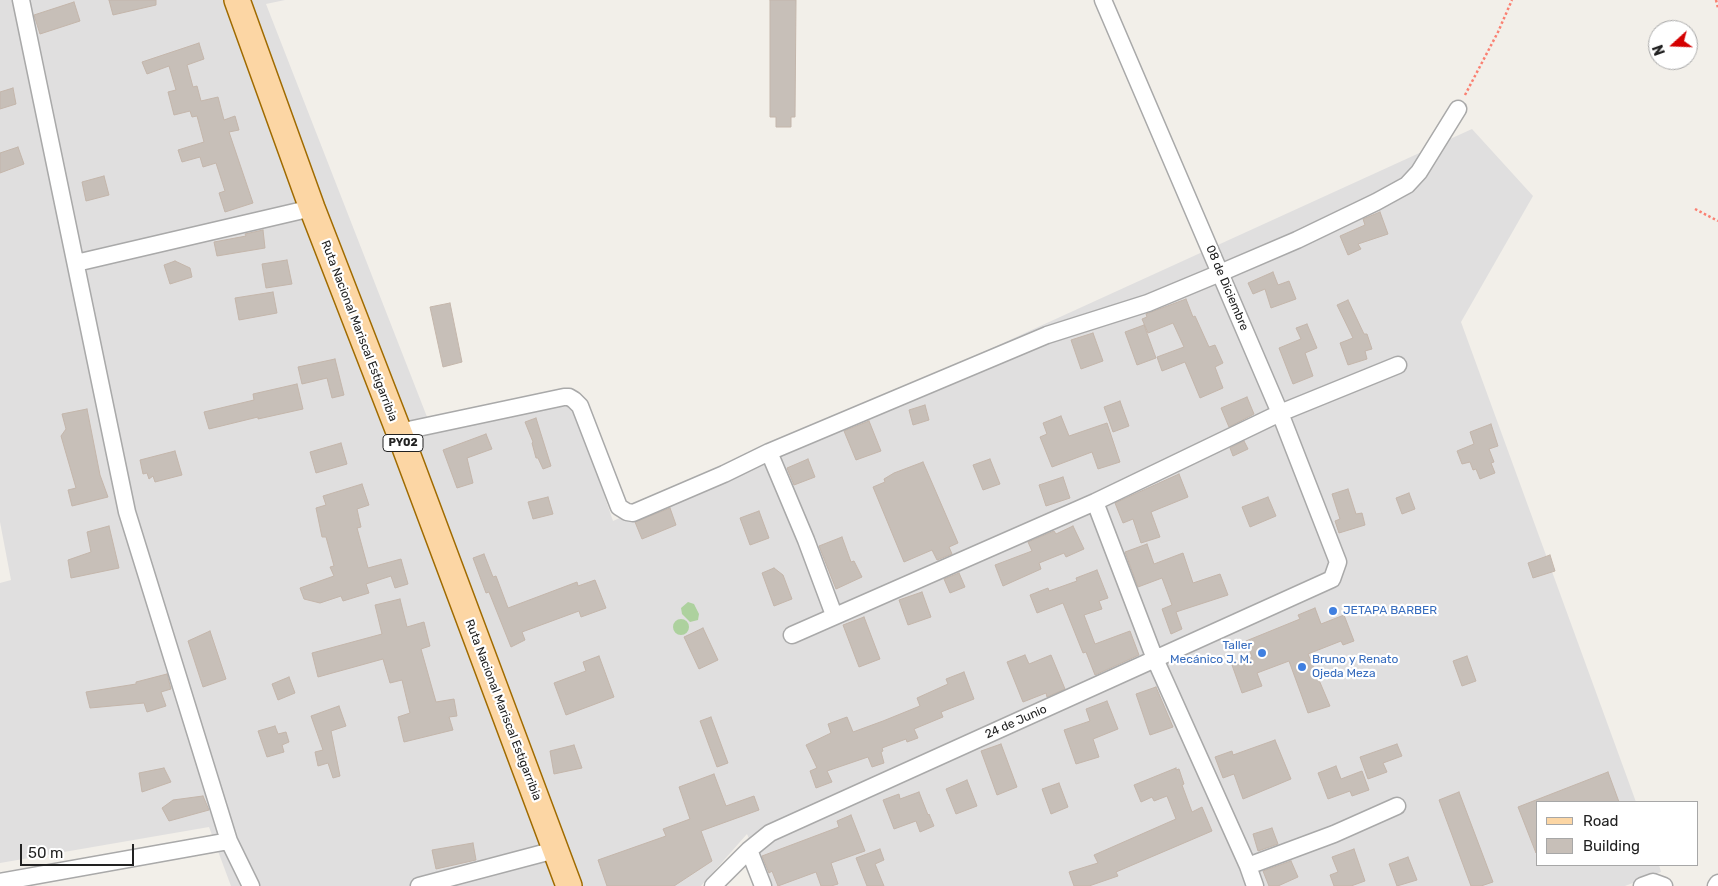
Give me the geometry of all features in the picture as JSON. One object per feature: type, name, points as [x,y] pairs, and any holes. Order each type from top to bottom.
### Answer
[{"type":"main road","name":"Ruta Nacional Mariscal Estigarribia","points":[[237,0],[312,208],[399,432],[569,886]]},
{"type":"street","points":[[22,0],[127,512],[229,841],[251,886]]},
{"type":"street","name":"08 de Diciembre","points":[[1103,0],[1280,413],[1338,562],[1332,579]]},
{"type":"street","points":[[399,432],[564,397],[569,398],[580,406],[619,507],[630,513],[724,474],[769,452],[1047,335],[1148,303],[1220,273],[1298,240],[1376,202],[1407,185],[1419,172],[1458,109]]},
{"type":"street","points":[[76,263],[312,208]]},
{"type":"street","points":[[792,635],[1095,502],[1280,413],[1398,365]]},
{"type":"street","points":[[769,452],[806,540],[834,615]]},
{"type":"street","points":[[1095,502],[1155,659],[1248,866],[1255,886]]},
{"type":"street","name":"24 de Junio","points":[[714,886],[749,850],[770,833],[1332,579]]},
{"type":"street","points":[[1248,866],[1334,834],[1398,806]]},
{"type":"street","points":[[0,882],[229,841]]},
{"type":"street","points":[[419,886],[555,850]]},
{"type":"street","points":[[749,850],[763,886]]},
{"type":"street","points":[[1642,886],[1653,882],[1664,886]]},
{"type":"path","points":[[1458,109],[1498,32],[1512,0]]},
{"type":"path","points":[[1716,0],[1718,8]]},
{"type":"path","points":[[1694,209],[1718,220]]},
{"type":"shaded area","points":[[0,0],[285,0],[266,4],[429,422],[572,400],[613,521],[1472,129],[1533,196],[1461,322],[1636,801],[1536,801],[1536,866],[1659,866],[1661,872],[1625,886],[769,886],[747,834],[701,886],[231,886],[209,827],[0,863],[0,583],[11,580],[0,522]]},
{"type":"green space","points":[[688,602],[694,604],[699,614],[698,620],[690,622],[682,614],[681,608]]},
{"type":"green space","points":[[678,619],[684,619],[689,624],[687,633],[678,635],[673,630],[673,624]]},
{"type":"building","points":[[109,0],[156,0],[156,5],[113,15]]},
{"type":"building","points":[[770,0],[796,0],[795,117],[791,117],[791,127],[776,127],[776,117],[770,117]]},
{"type":"building","points":[[74,2],[80,21],[40,34],[34,15]]},
{"type":"building","points":[[199,43],[204,59],[187,65],[193,87],[197,86],[201,101],[218,97],[224,120],[235,116],[239,130],[229,132],[253,203],[225,212],[219,193],[225,191],[216,163],[203,167],[200,157],[182,162],[178,150],[204,142],[197,116],[192,117],[190,111],[174,115],[168,92],[176,90],[169,66],[147,74],[142,62]]},
{"type":"building","points":[[13,88],[16,104],[0,109],[0,92]]},
{"type":"building","points":[[18,147],[24,164],[0,173],[0,153]]},
{"type":"building","points":[[104,176],[109,195],[86,201],[82,182]]},
{"type":"building","points":[[1380,212],[1388,234],[1358,244],[1361,249],[1348,255],[1340,236],[1365,225],[1363,219]]},
{"type":"building","points":[[263,230],[265,248],[217,256],[214,242],[246,236],[245,234]]},
{"type":"building","points":[[287,260],[292,284],[266,288],[262,264]]},
{"type":"building","points":[[175,261],[190,268],[192,277],[170,284],[164,265]]},
{"type":"building","points":[[1273,272],[1278,285],[1289,281],[1296,299],[1271,308],[1265,289],[1253,294],[1248,283]]},
{"type":"building","points":[[273,292],[277,313],[239,320],[235,298]]},
{"type":"building","points":[[1186,299],[1209,347],[1215,345],[1223,363],[1215,367],[1223,388],[1200,398],[1185,362],[1162,371],[1157,357],[1184,347],[1173,323],[1148,333],[1142,319],[1147,317],[1146,314]]},
{"type":"building","points":[[1348,300],[1364,334],[1367,334],[1372,349],[1365,351],[1367,359],[1348,365],[1340,343],[1353,338],[1337,305]]},
{"type":"building","points":[[450,303],[462,362],[443,367],[430,307]]},
{"type":"building","points":[[1307,324],[1317,348],[1305,353],[1313,376],[1293,384],[1279,348],[1301,339],[1296,328]]},
{"type":"building","points":[[1144,325],[1156,358],[1137,365],[1125,332]]},
{"type":"building","points":[[1093,333],[1103,361],[1081,369],[1071,340]]},
{"type":"building","points":[[335,359],[344,395],[332,398],[327,378],[302,384],[298,367]]},
{"type":"building","points":[[297,384],[303,409],[258,419],[258,417],[209,429],[204,412],[254,400],[253,394]]},
{"type":"building","points":[[1247,397],[1254,414],[1229,427],[1221,408]]},
{"type":"building","points":[[1120,401],[1129,426],[1113,432],[1104,407]]},
{"type":"building","points":[[925,405],[929,420],[913,425],[909,410]]},
{"type":"building","points":[[87,409],[100,475],[108,497],[72,506],[68,490],[76,488],[61,436],[66,429],[62,414]]},
{"type":"building","points":[[1061,416],[1069,436],[1107,423],[1120,462],[1098,469],[1092,452],[1052,467],[1040,437],[1047,434],[1043,423]]},
{"type":"building","points":[[536,418],[551,466],[543,469],[538,458],[536,458],[533,442],[525,422]]},
{"type":"building","points":[[869,421],[881,451],[856,460],[844,431]]},
{"type":"building","points":[[1491,424],[1498,446],[1489,449],[1494,462],[1491,463],[1495,473],[1480,479],[1476,469],[1473,470],[1470,462],[1462,464],[1457,451],[1474,444],[1470,432]]},
{"type":"building","points":[[486,434],[492,449],[467,458],[473,483],[457,488],[443,450]]},
{"type":"building","points":[[1244,441],[1248,449],[1233,456],[1230,448]]},
{"type":"building","points":[[341,443],[347,464],[316,473],[310,452]]},
{"type":"building","points":[[175,451],[182,475],[155,482],[153,476],[149,479],[147,473],[143,474],[140,460]]},
{"type":"building","points":[[808,459],[815,477],[794,485],[787,468]]},
{"type":"building","points":[[990,459],[1000,484],[983,490],[973,465]]},
{"type":"building","points":[[923,462],[958,543],[949,547],[952,554],[937,560],[932,550],[904,562],[873,487],[885,482],[884,479],[894,473]]},
{"type":"building","points":[[1179,474],[1188,497],[1151,512],[1160,537],[1141,543],[1133,519],[1123,523],[1115,503]]},
{"type":"building","points":[[1063,477],[1070,498],[1046,506],[1039,485]]},
{"type":"building","points":[[362,484],[369,505],[357,509],[361,527],[357,528],[368,568],[401,559],[408,584],[395,588],[391,576],[366,584],[369,593],[343,601],[341,596],[320,603],[304,599],[300,588],[334,576],[330,567],[334,566],[326,537],[322,537],[316,508],[326,505],[323,496]]},
{"type":"building","points":[[1348,489],[1356,514],[1362,513],[1365,525],[1339,533],[1335,521],[1340,519],[1332,494]]},
{"type":"building","points":[[1409,493],[1415,509],[1402,514],[1396,498]]},
{"type":"building","points":[[548,497],[553,514],[533,519],[528,502]]},
{"type":"building","points":[[1268,497],[1276,516],[1250,527],[1242,507]]},
{"type":"building","points":[[670,508],[676,525],[642,539],[635,522]]},
{"type":"building","points":[[759,511],[769,538],[750,545],[740,518]]},
{"type":"building","points":[[109,526],[119,568],[71,578],[68,560],[91,552],[87,532]]},
{"type":"building","points":[[1073,526],[1084,549],[1066,557],[1064,553],[1039,563],[1041,569],[1003,586],[995,565],[1032,551],[1028,542],[1054,531],[1056,534]]},
{"type":"building","points":[[842,537],[851,562],[854,561],[862,577],[836,589],[819,546]]},
{"type":"building","points":[[1147,544],[1154,564],[1183,553],[1193,583],[1220,574],[1228,595],[1176,612],[1182,629],[1171,634],[1162,609],[1172,605],[1162,578],[1138,587],[1125,552]]},
{"type":"building","points":[[484,554],[493,577],[496,576],[508,608],[577,582],[578,586],[595,580],[606,608],[581,617],[579,611],[522,632],[525,640],[511,647],[489,592],[486,593],[473,558]]},
{"type":"building","points":[[1550,555],[1555,571],[1533,578],[1528,563]]},
{"type":"building","points":[[774,568],[783,575],[792,599],[774,606],[762,573]]},
{"type":"building","points":[[1097,570],[1108,598],[1099,601],[1102,609],[1084,615],[1095,644],[1130,631],[1139,655],[1095,675],[1086,652],[1083,653],[1063,603],[1037,613],[1030,595],[1048,588],[1049,591],[1077,581],[1076,578]]},
{"type":"building","points":[[959,573],[965,587],[950,593],[944,579]]},
{"type":"building","points":[[922,592],[931,617],[908,625],[899,600]]},
{"type":"building","points":[[400,599],[407,627],[424,622],[430,646],[421,649],[436,702],[454,699],[457,716],[449,717],[453,730],[404,742],[398,717],[410,713],[402,680],[390,683],[383,659],[318,677],[312,653],[382,634],[375,605]]},
{"type":"building","points":[[1315,608],[1321,624],[1344,615],[1354,641],[1343,645],[1341,641],[1308,654],[1330,706],[1308,713],[1289,661],[1257,673],[1262,686],[1242,693],[1232,665],[1252,657],[1246,641],[1300,619],[1298,615]]},
{"type":"building","points":[[864,617],[880,659],[859,667],[843,625]]},
{"type":"building","points":[[703,628],[718,660],[699,669],[684,637]]},
{"type":"building","points":[[210,631],[226,679],[203,687],[188,641]]},
{"type":"building","points":[[1025,655],[1029,664],[1051,655],[1065,689],[1047,697],[1046,693],[1023,702],[1007,662]]},
{"type":"building","points":[[599,656],[614,697],[566,715],[554,683],[586,671],[583,662]]},
{"type":"building","points":[[1467,656],[1476,681],[1462,686],[1453,661]]},
{"type":"building","points":[[964,672],[974,699],[941,712],[943,717],[914,729],[918,738],[907,742],[906,739],[882,748],[883,751],[881,752],[884,763],[872,767],[868,757],[827,771],[832,782],[816,788],[810,771],[817,768],[806,745],[831,733],[828,724],[847,717],[853,732],[883,721],[920,706],[917,698],[948,684],[946,679]]},
{"type":"building","points":[[167,674],[171,689],[161,692],[166,706],[147,712],[144,703],[90,708],[86,692],[136,684],[136,682]]},
{"type":"building","points":[[289,677],[295,693],[278,700],[272,684]]},
{"type":"building","points":[[1156,687],[1173,727],[1150,735],[1136,694]]},
{"type":"building","points":[[1107,701],[1118,729],[1093,739],[1099,757],[1076,764],[1064,730],[1090,721],[1086,709]]},
{"type":"building","points":[[339,706],[346,726],[331,731],[340,776],[333,778],[328,763],[318,766],[315,752],[323,750],[311,716]]},
{"type":"building","points":[[711,717],[728,763],[717,767],[700,721]]},
{"type":"building","points":[[275,726],[278,734],[286,732],[289,742],[282,745],[284,752],[267,757],[258,731]]},
{"type":"building","points":[[1275,740],[1291,779],[1243,799],[1234,774],[1223,778],[1215,757],[1232,751],[1233,755]]},
{"type":"building","points":[[1001,744],[1017,787],[997,795],[981,751]]},
{"type":"building","points":[[1397,744],[1402,756],[1383,763],[1387,772],[1368,779],[1360,757]]},
{"type":"building","points":[[574,745],[582,768],[554,774],[550,751]]},
{"type":"building","points":[[1336,766],[1341,779],[1362,771],[1369,790],[1352,796],[1350,791],[1328,799],[1318,773]]},
{"type":"building","points":[[164,768],[171,782],[142,792],[139,773]]},
{"type":"building","points":[[1176,768],[1176,770],[1179,769],[1184,784],[1182,785],[1192,812],[1202,807],[1212,831],[1116,872],[1118,876],[1089,886],[1074,886],[1069,872],[1098,863],[1094,855],[1176,819],[1167,796],[1154,801],[1152,797],[1141,802],[1134,785]]},
{"type":"building","points":[[1608,772],[1619,801],[1536,801],[1536,853],[1518,807]]},
{"type":"building","points":[[714,774],[726,806],[754,796],[759,810],[701,831],[712,861],[674,886],[607,886],[598,860],[666,836],[663,829],[690,819],[679,787]]},
{"type":"building","points":[[967,780],[977,806],[956,814],[946,789]]},
{"type":"building","points":[[1059,783],[1068,807],[1051,814],[1042,789]]},
{"type":"building","points":[[919,792],[934,826],[920,832],[916,821],[894,829],[883,800],[899,794],[900,799]]},
{"type":"building","points":[[1459,792],[1493,882],[1481,886],[1471,886],[1439,800]]},
{"type":"building","points":[[203,796],[209,810],[169,821],[162,808],[173,800]]},
{"type":"building","points":[[851,815],[865,851],[831,863],[838,884],[821,886],[816,872],[778,886],[772,871],[769,873],[762,856],[839,827],[837,821]]},
{"type":"building","points":[[1272,828],[1278,844],[1258,851],[1253,834]]},
{"type":"building","points":[[473,843],[476,860],[436,869],[432,850]]},
{"type":"building","points":[[880,849],[884,860],[875,864],[884,886],[867,886],[856,858]]},
{"type":"building","points":[[1354,849],[1365,881],[1351,886],[1334,886],[1330,875],[1338,872],[1332,857]]},
{"type":"building","points":[[1408,857],[1417,880],[1397,886],[1389,864]]},
{"type":"building","points":[[1291,861],[1298,877],[1278,886],[1269,886],[1263,871]]},
{"type":"place","name":"JETAPA BARBER","points":[[1333,611]]},
{"type":"place","name":"Taller Mecánico J. M.","points":[[1262,653]]},
{"type":"place","name":"Bruno y Renato Ojeda Meza","points":[[1302,667]]}]
